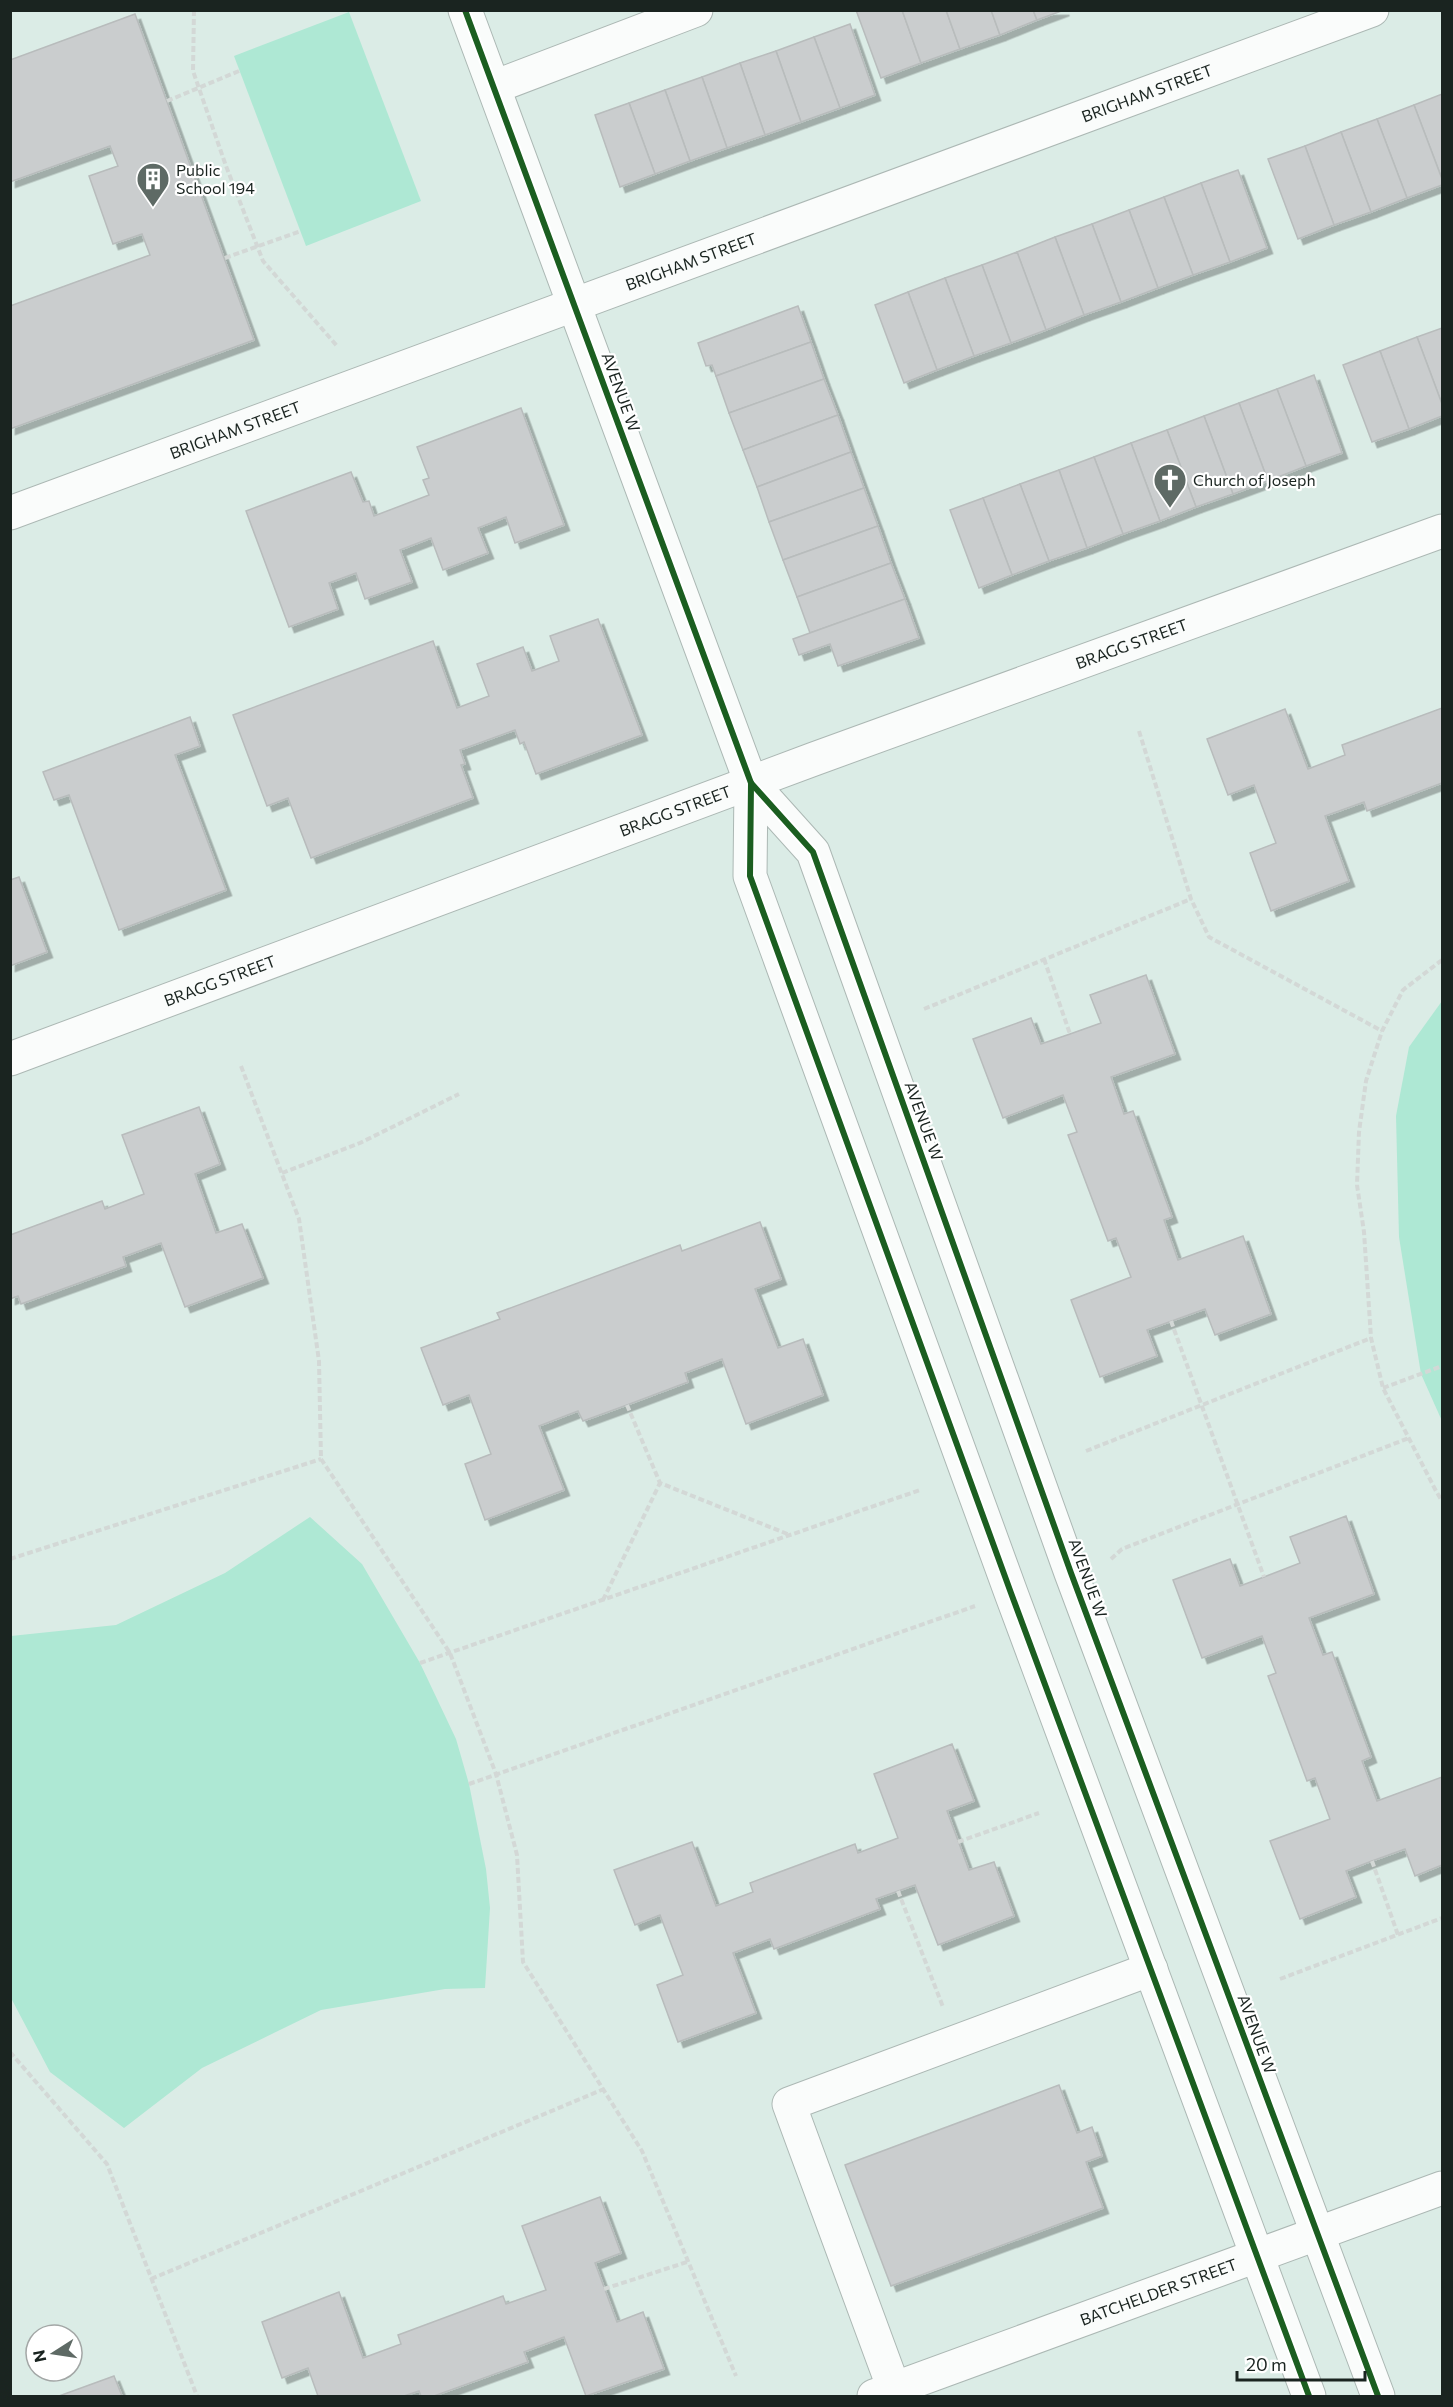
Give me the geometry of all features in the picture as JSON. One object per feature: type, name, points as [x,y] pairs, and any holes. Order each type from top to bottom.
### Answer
[{"type":"street","name":"AVENUE W","points":[[465,10],[751,783],[750,876],[1309,2397]]},
{"type":"street","points":[[494,87],[696,10]]},
{"type":"street","name":"BRIGHAM STREET","points":[[10,513],[1372,10]]},
{"type":"street","name":"BRAGG STREET","points":[[10,1059],[751,783],[1443,531]]},
{"type":"street","name":"AVENUE W","points":[[751,783],[813,852],[1071,1573],[1378,2397]]},
{"type":"street","points":[[884,2393],[789,2104],[1151,1969]]},
{"type":"street","name":"BATCHELDER STREET","points":[[884,2393],[1443,2188]]},
{"type":"path","points":[[194,10],[194,71],[226,166],[263,261],[338,346]]},
{"type":"path","points":[[167,101],[239,70]]},
{"type":"path","points":[[225,258],[301,231]]},
{"type":"path","points":[[1139,731],[1191,899],[1209,937],[1382,1031]]},
{"type":"path","points":[[924,1009],[1191,899]]},
{"type":"path","points":[[1044,959],[1070,1034]]},
{"type":"path","points":[[1443,960],[1403,990],[1382,1031],[1366,1081],[1359,1132],[1357,1185],[1364,1232],[1371,1338],[1383,1388],[1443,1501]]},
{"type":"path","points":[[241,1066],[299,1220],[319,1361],[321,1459],[450,1653],[496,1774],[517,1855],[523,1962],[642,2151],[736,2376]]},
{"type":"path","points":[[282,1173],[360,1143],[459,1094]]},
{"type":"path","points":[[1171,1321],[1264,1577]]},
{"type":"path","points":[[1086,1451],[1371,1338]]},
{"type":"path","points":[[1383,1388],[1443,1366]]},
{"type":"path","points":[[627,1405],[660,1483],[791,1535]]},
{"type":"path","points":[[1112,1559],[1122,1549],[1409,1438]]},
{"type":"path","points":[[10,1559],[321,1459]]},
{"type":"path","points":[[603,1600],[660,1483]]},
{"type":"path","points":[[420,1663],[920,1490]]},
{"type":"path","points":[[469,1784],[978,1605]]},
{"type":"path","points":[[958,1842],[1039,1813]]},
{"type":"path","points":[[1372,1861],[1398,1935]]},
{"type":"path","points":[[898,1891],[956,2042]]},
{"type":"path","points":[[1280,1979],[1443,1918]]},
{"type":"path","points":[[10,2052],[108,2164],[197,2397]]},
{"type":"path","points":[[152,2278],[604,2090]]},
{"type":"path","points":[[604,2289],[687,2262]]},
{"type":"green space","points":[[349,12],[421,201],[306,246],[234,56]]},
{"type":"green space","points":[[1442,1001],[1442,1421],[1421,1374],[1399,1237],[1396,1116],[1409,1047]]},
{"type":"green space","points":[[310,1517],[362,1564],[420,1663],[456,1739],[469,1784],[486,1869],[490,1908],[485,1988],[445,1989],[321,2010],[202,2068],[124,2128],[50,2072],[11,1998],[11,1636],[116,1625],[225,1573]]},
{"type":"building","points":[[856,10],[902,10],[921,63],[881,78]]},
{"type":"building","points":[[902,10],[946,10],[960,49],[921,63]]},
{"type":"building","points":[[946,10],[991,10],[1000,35],[960,49]]},
{"type":"building","points":[[991,10],[1033,10],[1037,20],[1000,35]]},
{"type":"building","points":[[1033,10],[1064,10],[1037,20]]},
{"type":"building","name":"Public School 194","points":[[135,14],[254,340],[10,429],[10,306],[150,255],[142,234],[113,244],[89,176],[118,166],[110,146],[10,182],[10,60]]},
{"type":"building","points":[[850,24],[875,95],[840,108],[814,37]]},
{"type":"building","points":[[814,37],[840,108],[801,122],[776,51]]},
{"type":"building","points":[[776,51],[801,122],[765,135],[740,63]]},
{"type":"building","points":[[740,63],[765,135],[727,148],[702,77]]},
{"type":"building","points":[[702,77],[727,148],[690,161],[665,90]]},
{"type":"building","points":[[665,90],[690,161],[655,174],[629,103]]},
{"type":"building","points":[[1442,94],[1442,179],[1414,105]]},
{"type":"building","points":[[629,103],[655,174],[620,187],[595,115]]},
{"type":"building","points":[[1414,105],[1442,179],[1442,185],[1407,198],[1377,119]]},
{"type":"building","points":[[1377,119],[1407,198],[1371,212],[1341,132]]},
{"type":"building","points":[[1341,132],[1371,212],[1334,225],[1305,146]]},
{"type":"building","points":[[1305,146],[1334,225],[1298,239],[1268,159]]},
{"type":"building","points":[[1238,170],[1267,248],[1230,262],[1201,183]]},
{"type":"building","points":[[1201,183],[1230,262],[1193,275],[1164,197]]},
{"type":"building","points":[[1164,197],[1193,275],[1158,288],[1129,210]]},
{"type":"building","points":[[1129,210],[1158,288],[1121,302],[1092,224]]},
{"type":"building","points":[[1092,224],[1121,302],[1084,315],[1055,237]]},
{"type":"building","points":[[1055,237],[1084,315],[1046,330],[1017,252]]},
{"type":"building","points":[[1017,252],[1046,330],[1011,343],[982,265]]},
{"type":"building","points":[[982,265],[1011,343],[974,356],[945,278]]},
{"type":"building","points":[[945,278],[974,356],[937,370],[908,292]]},
{"type":"building","points":[[908,292],[937,370],[904,383],[875,305]]},
{"type":"building","points":[[798,306],[811,342],[716,376],[712,365],[706,366],[698,343]]},
{"type":"building","points":[[1442,328],[1442,404],[1417,337]]},
{"type":"building","points":[[1417,337],[1442,404],[1442,416],[1409,429],[1380,351]]},
{"type":"building","points":[[811,342],[824,379],[729,413],[716,376]]},
{"type":"building","points":[[1380,351],[1409,429],[1372,442],[1343,365]]},
{"type":"building","points":[[1314,375],[1342,453],[1306,466],[1277,389]]},
{"type":"building","points":[[824,379],[838,415],[743,450],[729,413]]},
{"type":"building","points":[[1277,389],[1306,466],[1268,481],[1239,403]]},
{"type":"building","points":[[1239,403],[1268,481],[1233,494],[1204,416]]},
{"type":"building","points":[[521,408],[564,525],[515,543],[506,517],[478,528],[488,553],[443,570],[431,538],[400,550],[412,582],[365,599],[356,573],[329,583],[338,609],[289,627],[246,511],[351,472],[363,502],[369,501],[374,516],[429,495],[423,480],[429,478],[417,447]]},
{"type":"building","points":[[838,415],[851,452],[757,487],[743,450]]},
{"type":"building","points":[[1204,416],[1233,494],[1196,507],[1167,430]]},
{"type":"building","points":[[1167,430],[1196,507],[1160,521],[1131,443]]},
{"type":"building","points":[[1131,443],[1160,521],[1123,534],[1094,457]]},
{"type":"building","points":[[851,452],[864,488],[769,522],[757,487]]},
{"type":"building","points":[[1094,457],[1123,534],[1087,548],[1059,470]]},
{"type":"building","points":[[1059,470],[1087,548],[1049,561],[1020,484]]},
{"type":"building","points":[[1020,484],[1049,561],[1012,575],[983,498]]},
{"type":"building","points":[[864,488],[878,526],[783,560],[769,522]]},
{"type":"building","points":[[983,498],[1012,575],[979,588],[950,510]]},
{"type":"building","points":[[878,526],[891,563],[797,597],[783,560]]},
{"type":"building","points":[[891,563],[905,599],[810,633],[797,597]]},
{"type":"building","points":[[905,599],[919,638],[838,666],[830,644],[799,655],[793,639]]},
{"type":"building","points":[[598,619],[642,735],[536,774],[524,742],[520,744],[515,730],[460,750],[465,764],[461,765],[473,798],[311,858],[288,798],[267,806],[233,715],[433,641],[457,708],[489,696],[477,664],[523,647],[532,671],[559,661],[550,636]]},
{"type":"building","points":[[1442,708],[1442,783],[1367,811],[1364,802],[1325,816],[1349,881],[1271,911],[1250,853],[1276,843],[1254,785],[1228,795],[1207,739],[1285,709],[1308,769],[1345,755],[1342,745]]},
{"type":"building","points":[[190,717],[200,746],[175,755],[226,890],[119,930],[69,795],[54,800],[43,772]]},
{"type":"building","points":[[19,877],[47,952],[10,966],[10,880]]},
{"type":"building","points":[[1146,975],[1175,1054],[1111,1077],[1124,1114],[1133,1111],[1172,1217],[1164,1220],[1178,1260],[1243,1236],[1271,1314],[1215,1335],[1205,1309],[1147,1330],[1157,1356],[1100,1377],[1071,1300],[1131,1277],[1116,1238],[1108,1241],[1068,1135],[1077,1132],[1063,1095],[1003,1118],[973,1039],[1031,1018],[1041,1044],[1101,1023],[1090,995]]},
{"type":"building","points":[[199,1107],[220,1164],[195,1174],[216,1233],[242,1224],[263,1278],[185,1307],[161,1243],[123,1257],[126,1266],[21,1304],[18,1296],[10,1299],[10,1235],[102,1201],[105,1209],[144,1194],[122,1135]]},
{"type":"building","points":[[760,1222],[781,1279],[755,1289],[778,1348],[803,1339],[823,1395],[746,1424],[722,1359],[685,1373],[688,1382],[583,1421],[578,1411],[539,1426],[564,1490],[485,1520],[465,1464],[491,1454],[469,1395],[443,1405],[421,1348],[500,1319],[497,1313],[680,1245],[682,1251]]},
{"type":"building","points":[[1346,1516],[1374,1594],[1309,1618],[1323,1655],[1332,1652],[1371,1757],[1362,1761],[1377,1801],[1442,1777],[1442,1865],[1415,1876],[1405,1849],[1372,1861],[1346,1871],[1356,1897],[1300,1919],[1270,1841],[1330,1819],[1315,1778],[1307,1781],[1268,1676],[1276,1673],[1262,1636],[1202,1658],[1173,1580],[1230,1559],[1240,1586],[1300,1563],[1290,1537]]},
{"type":"building","points":[[952,1744],[974,1801],[947,1811],[969,1870],[994,1862],[1014,1916],[938,1945],[915,1885],[876,1899],[880,1909],[774,1949],[770,1939],[733,1953],[756,2013],[678,2042],[657,1985],[683,1975],[660,1915],[635,1925],[614,1870],[692,1842],[716,1906],[753,1892],[750,1883],[855,1844],[858,1853],[898,1838],[874,1774]]},
{"type":"building","points":[[1059,2085],[1077,2133],[1092,2127],[1102,2156],[1086,2162],[1103,2208],[891,2286],[845,2165]]},
{"type":"building","points":[[600,2197],[621,2253],[595,2263],[617,2322],[643,2312],[664,2369],[586,2396],[564,2337],[524,2352],[528,2362],[434,2396],[421,2396],[419,2391],[404,2396],[318,2396],[308,2368],[282,2378],[262,2322],[339,2292],[363,2358],[401,2344],[398,2335],[503,2296],[506,2304],[546,2290],[522,2226]]},
{"type":"building","points":[[114,2376],[122,2396],[59,2396]]},
{"type":"cycle path","points":[[465,10],[751,783],[813,852],[1071,1573],[1378,2396]]},
{"type":"cycle path","points":[[751,783],[750,876],[1011,1593],[1309,2396]]},
{"type":"place","name":"Public School 194","points":[[153,208]]},
{"type":"place","name":"Church of Joseph","points":[[1170,509]]}]
